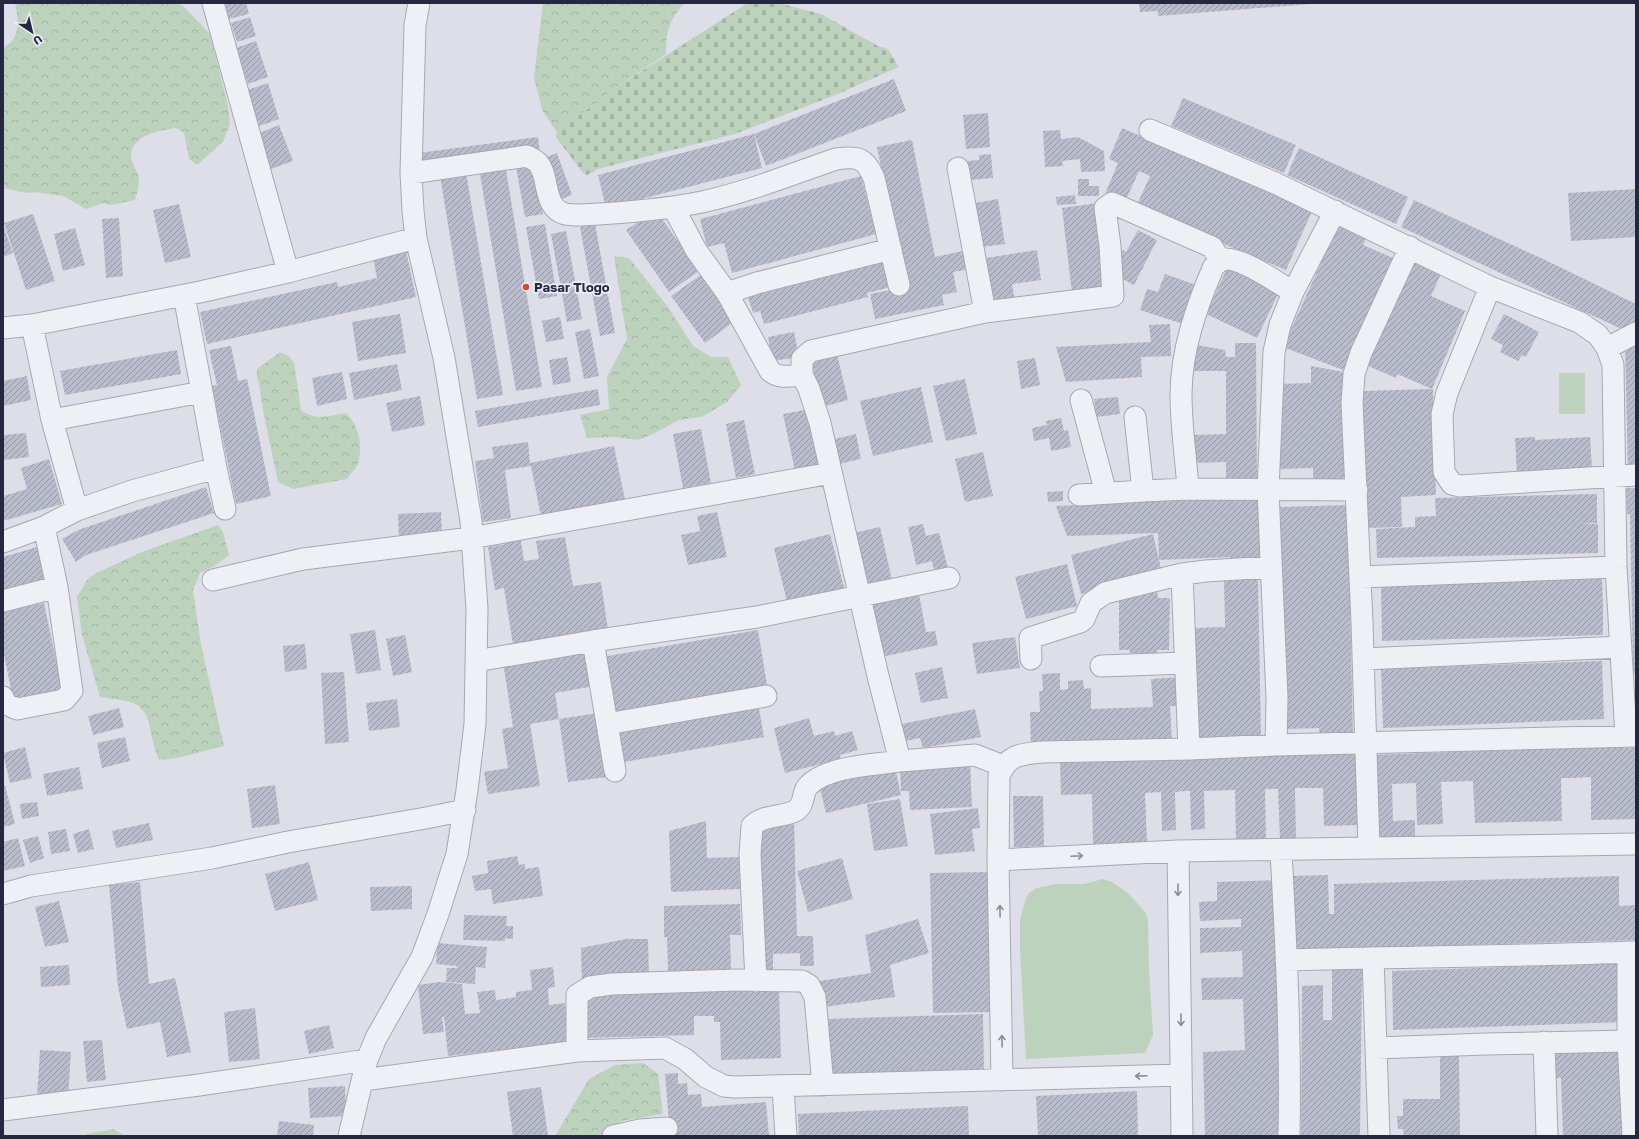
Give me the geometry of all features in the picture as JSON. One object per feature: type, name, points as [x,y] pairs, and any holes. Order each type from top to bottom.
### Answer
[{"type":"street","points":[[212,3],[288,272]]},
{"type":"street","points":[[349,1136],[367,1060],[376,1038],[422,957],[457,854],[465,810],[475,724],[476,609],[471,521],[444,358],[416,238],[413,212],[411,173],[415,25],[419,3]]},
{"type":"street","points":[[1002,1080],[998,860],[999,776],[1003,766],[1009,760],[1019,755],[1043,752],[1189,749],[1276,744],[1631,736],[1621,647],[1616,566],[1613,365],[1607,348],[1598,335],[1579,322],[1490,287],[1275,183],[1150,130]]},
{"type":"street","points":[[411,173],[527,156],[537,162],[540,167],[549,197],[558,209],[566,214],[615,214],[673,208],[740,192],[836,159],[850,157],[859,158],[870,168],[874,178],[899,285]]},
{"type":"street","points":[[958,168],[985,312]]},
{"type":"street","points":[[900,761],[878,676],[820,423],[809,389],[802,375],[802,359],[811,351],[985,312],[1113,296],[1110,246],[1105,208],[1112,203],[1212,247],[1221,261]]},
{"type":"street","points":[[673,208],[696,250],[727,293],[770,371],[776,376],[802,375]]},
{"type":"street","points":[[1276,744],[1276,698],[1268,490],[1274,352],[1280,326],[1293,292],[1335,211]]},
{"type":"street","points":[[5,323],[32,325],[184,295],[288,272],[416,238]]},
{"type":"street","points":[[1369,848],[1364,659],[1352,403],[1354,374],[1361,353],[1410,247]]},
{"type":"street","points":[[727,293],[757,283],[891,249]]},
{"type":"street","points":[[1188,489],[1181,395],[1182,370],[1197,305],[1213,268],[1221,261],[1226,259],[1238,262],[1261,272],[1293,292]]},
{"type":"street","points":[[1490,287],[1447,392],[1442,414],[1444,472],[1452,484],[1460,486],[1636,475]]},
{"type":"street","points":[[184,295],[225,509]]},
{"type":"street","points":[[32,325],[52,420],[77,510]]},
{"type":"street","points":[[1607,348],[1636,333]]},
{"type":"street","points":[[52,420],[202,392]]},
{"type":"street","points":[[1081,400],[1106,494]]},
{"type":"street","points":[[1135,417],[1143,491]]},
{"type":"street","points":[[3,542],[44,527],[77,510],[132,491],[216,468]]},
{"type":"street","points":[[213,580],[303,559],[471,538],[831,473]]},
{"type":"street","points":[[1079,495],[1188,489],[1357,490]]},
{"type":"street","points":[[3,697],[6,704],[17,709],[64,700],[72,691],[56,587],[44,527]]},
{"type":"street","points":[[1360,577],[1616,566]]},
{"type":"street","points":[[1031,660],[1030,638],[1080,622],[1084,618],[1091,603],[1097,597],[1105,593],[1182,574],[1270,567]]},
{"type":"street","points":[[1182,574],[1189,749]]},
{"type":"street","points":[[476,661],[593,641],[757,617],[949,578]]},
{"type":"street","points":[[3,601],[56,587]]},
{"type":"street","points":[[593,641],[615,771]]},
{"type":"street","points":[[1364,659],[1621,647]]},
{"type":"street","points":[[1101,666],[1185,663]]},
{"type":"street","points":[[607,724],[766,696]]},
{"type":"street","points":[[756,981],[750,854],[752,826],[762,819],[789,814],[797,810],[802,804],[808,786],[823,776],[846,769],[900,761],[975,754],[1003,766]]},
{"type":"street","points":[[3,894],[31,886],[212,858],[288,842],[465,810]]},
{"type":"street","points":[[998,860],[1178,851],[1636,844]]},
{"type":"street","points":[[1281,850],[1290,1089],[1289,1136]]},
{"type":"street","points":[[1178,851],[1182,1136]]},
{"type":"street","points":[[1286,960],[1551,956],[1632,952],[1628,1041],[1633,1136]]},
{"type":"street","points":[[1373,958],[1379,1136]]},
{"type":"street","points":[[577,1050],[577,995],[590,987],[612,984],[802,981],[813,991],[823,1085]]},
{"type":"street","points":[[1376,1048],[1544,1042],[1628,1041]]},
{"type":"street","points":[[1544,1042],[1547,1136]]},
{"type":"street","points":[[363,1080],[577,1050],[665,1048],[685,1059],[706,1077],[724,1086],[783,1086],[1180,1075]]},
{"type":"street","points":[[3,1110],[198,1085],[367,1060]]},
{"type":"street","points":[[783,1086],[786,1136]]},
{"type":"street","points":[[613,1136],[640,1130],[667,1128]]},
{"type":"green space","points":[[15,3],[174,3],[182,5],[210,34],[228,106],[230,124],[223,142],[197,165],[189,159],[184,133],[176,128],[162,130],[140,139],[132,150],[131,158],[139,178],[135,200],[111,205],[103,203],[86,209],[63,196],[35,192],[26,193],[3,188],[3,48],[9,44],[16,34],[18,23]]},
{"type":"green space","points":[[543,3],[684,3],[669,27],[666,54],[617,87],[557,132],[543,112],[534,78]]},
{"type":"green space","points":[[778,3],[821,14],[878,46],[888,49],[899,67],[838,94],[735,134],[598,169],[587,175],[583,173],[556,137],[557,132],[617,87],[746,4]]},
{"type":"green space","points":[[614,256],[629,258],[668,307],[693,346],[711,357],[728,357],[741,385],[727,402],[702,417],[679,420],[638,440],[613,437],[587,438],[580,415],[609,409],[607,377],[627,339]]},
{"type":"green space","points":[[280,352],[289,356],[294,363],[301,410],[317,417],[346,413],[354,423],[359,436],[360,450],[358,463],[347,479],[293,489],[278,482],[257,377],[257,369]]},
{"type":"green space","points":[[1559,373],[1585,373],[1585,414],[1559,414]]},
{"type":"green space","points":[[218,525],[223,532],[229,555],[216,565],[200,573],[193,590],[201,645],[224,746],[177,758],[159,760],[148,720],[143,710],[133,703],[100,697],[82,635],[77,597],[87,580],[94,574],[142,552]]},
{"type":"green space","points":[[1103,879],[1112,882],[1128,893],[1146,913],[1148,922],[1153,1035],[1145,1053],[1026,1059],[1020,950],[1020,920],[1025,901],[1029,893],[1037,888],[1055,884],[1084,884]]},
{"type":"green space","points":[[643,1063],[658,1074],[663,1114],[621,1121],[604,1136],[555,1136],[589,1079],[615,1065]]},
{"type":"green space","points":[[114,1129],[125,1136],[84,1136],[86,1134]]},
{"type":"building","points":[[225,3],[246,3],[249,14],[229,19]]},
{"type":"building","points":[[1139,3],[1311,4],[1158,16],[1158,11],[1140,12]]},
{"type":"building","points":[[250,17],[256,36],[237,42],[231,23]]},
{"type":"building","points":[[256,41],[268,77],[248,84],[236,48]]},
{"type":"building","points":[[894,79],[906,111],[766,166],[754,134]]},
{"type":"building","points":[[268,83],[279,119],[259,126],[247,90]]},
{"type":"building","points":[[1183,98],[1296,145],[1284,173],[1171,126]]},
{"type":"building","points":[[988,113],[990,147],[966,149],[963,115]]},
{"type":"building","points":[[279,125],[293,161],[271,169],[257,134]]},
{"type":"building","points":[[1122,128],[1313,209],[1286,270],[1136,207],[1150,176],[1139,171],[1125,202],[1105,194],[1118,163],[1109,159]]},
{"type":"building","points":[[1060,130],[1061,139],[1078,137],[1104,151],[1105,171],[1081,172],[1080,159],[1062,161],[1063,166],[1045,167],[1043,131]]},
{"type":"building","points":[[754,134],[762,168],[606,208],[598,175]]},
{"type":"building","points":[[538,137],[540,152],[421,169],[419,153]]},
{"type":"building","points":[[912,140],[935,257],[963,251],[966,270],[953,272],[957,292],[942,295],[944,305],[875,319],[870,294],[905,287],[877,147]]},
{"type":"building","points":[[1299,148],[1408,197],[1396,224],[1287,175]]},
{"type":"building","points":[[557,153],[572,195],[559,200],[544,158]]},
{"type":"building","points":[[991,154],[993,178],[968,180],[967,161],[979,160],[979,155]]},
{"type":"building","points":[[505,164],[542,387],[516,391],[479,168]]},
{"type":"building","points":[[535,164],[543,214],[525,217],[516,167]]},
{"type":"building","points":[[466,172],[503,395],[477,399],[440,176]]},
{"type":"building","points":[[861,176],[876,234],[732,273],[724,243],[707,247],[700,219]]},
{"type":"building","points":[[1078,179],[1089,179],[1089,186],[1099,186],[1099,196],[1078,196]]},
{"type":"building","points":[[1636,189],[1636,237],[1571,241],[1568,193]]},
{"type":"building","points":[[1075,195],[1076,204],[1057,205],[1056,197]]},
{"type":"building","points":[[998,199],[1005,244],[982,247],[975,203]]},
{"type":"building","points":[[1414,200],[1543,259],[1636,304],[1636,324],[1626,331],[1401,227]]},
{"type":"building","points":[[1098,203],[1108,289],[1072,293],[1062,208]]},
{"type":"building","points":[[179,204],[191,257],[165,263],[153,210]]},
{"type":"building","points":[[33,214],[55,281],[26,290],[4,223]]},
{"type":"building","points":[[660,216],[699,271],[669,292],[626,230],[644,218]]},
{"type":"building","points":[[119,218],[123,276],[106,278],[102,219]]},
{"type":"building","points":[[1339,223],[1367,235],[1363,245],[1393,258],[1343,370],[1283,347]]},
{"type":"building","points":[[545,224],[557,296],[539,299],[526,227]]},
{"type":"building","points":[[595,224],[615,333],[600,336],[580,227]]},
{"type":"building","points":[[3,225],[13,253],[3,257]]},
{"type":"building","points":[[75,228],[85,265],[63,271],[54,234]]},
{"type":"building","points":[[1138,230],[1157,240],[1134,285],[1116,276],[1116,265],[1123,250],[1126,252]]},
{"type":"building","points":[[566,231],[582,319],[567,322],[551,234]]},
{"type":"building","points":[[1037,250],[1041,280],[1012,284],[1015,303],[993,306],[986,258]]},
{"type":"building","points":[[406,251],[416,297],[207,344],[200,312],[337,282],[338,287],[377,278],[373,258]]},
{"type":"building","points":[[1413,256],[1443,269],[1431,296],[1465,311],[1432,389],[1397,374],[1396,378],[1366,365]]},
{"type":"building","points":[[884,261],[891,287],[867,293],[868,297],[764,324],[760,311],[753,313],[748,297]]},
{"type":"building","points":[[1228,266],[1280,290],[1257,338],[1206,314]]},
{"type":"building","points":[[702,274],[735,321],[705,343],[671,296]]},
{"type":"building","points":[[1165,274],[1196,285],[1183,324],[1140,310],[1147,289],[1158,292]]},
{"type":"building","points":[[400,314],[406,353],[358,361],[352,322]]},
{"type":"building","points":[[1504,314],[1539,332],[1526,357],[1522,355],[1518,361],[1500,352],[1503,345],[1491,339]]},
{"type":"building","points":[[560,317],[564,339],[546,342],[542,321]]},
{"type":"building","points":[[1170,324],[1171,356],[1141,357],[1142,377],[1066,382],[1056,347],[1151,342],[1149,325]]},
{"type":"building","points":[[590,329],[599,376],[584,379],[575,332]]},
{"type":"building","points":[[794,332],[799,357],[772,361],[768,337]]},
{"type":"building","points":[[1636,341],[1636,473],[1628,473],[1625,342]]},
{"type":"building","points":[[1235,343],[1256,343],[1257,483],[1226,483],[1226,462],[1193,463],[1193,435],[1226,434],[1226,371],[1192,371],[1192,344],[1225,350],[1226,357],[1235,357]]},
{"type":"building","points":[[231,346],[238,381],[247,379],[271,496],[236,504],[212,386],[217,385],[209,350]]},
{"type":"building","points":[[177,350],[181,374],[65,395],[60,371]]},
{"type":"building","points":[[836,350],[848,400],[822,407],[810,356]]},
{"type":"building","points":[[567,357],[571,382],[553,385],[549,360]]},
{"type":"building","points":[[1035,358],[1040,385],[1021,389],[1017,361]]},
{"type":"building","points":[[397,364],[402,390],[354,400],[349,373]]},
{"type":"building","points":[[1311,366],[1344,372],[1347,487],[1313,488],[1313,468],[1279,469],[1277,384],[1311,383]]},
{"type":"building","points":[[342,372],[347,399],[317,406],[312,378]]},
{"type":"building","points":[[27,376],[31,400],[3,406],[3,381]]},
{"type":"building","points":[[965,379],[977,434],[946,441],[933,386]]},
{"type":"building","points":[[921,387],[933,442],[873,456],[860,401]]},
{"type":"building","points":[[598,389],[600,405],[478,427],[475,411]]},
{"type":"building","points":[[1433,389],[1436,495],[1401,497],[1402,527],[1367,528],[1363,391]]},
{"type":"building","points":[[420,396],[425,425],[392,432],[386,403]]},
{"type":"building","points":[[1118,397],[1120,414],[1096,417],[1094,399]]},
{"type":"building","points":[[810,409],[821,465],[795,471],[783,414]]},
{"type":"building","points":[[1061,418],[1064,431],[1068,430],[1071,447],[1051,451],[1049,438],[1034,441],[1032,428],[1047,425],[1046,421]]},
{"type":"building","points":[[744,420],[755,474],[736,478],[726,424]]},
{"type":"building","points":[[701,429],[711,483],[683,488],[673,434]]},
{"type":"building","points":[[26,433],[29,457],[3,460],[3,435]]},
{"type":"building","points":[[856,434],[861,459],[835,465],[830,440]]},
{"type":"building","points":[[1535,437],[1535,440],[1590,437],[1592,470],[1517,474],[1515,438]]},
{"type":"building","points":[[528,442],[530,463],[614,446],[625,500],[541,517],[531,466],[505,470],[511,518],[483,522],[475,461],[494,458],[492,447]]},
{"type":"building","points":[[983,452],[993,496],[965,502],[955,459]]},
{"type":"building","points":[[49,459],[62,504],[3,521],[3,496],[27,489],[21,468]]},
{"type":"building","points":[[206,487],[214,513],[86,555],[76,562],[62,539],[78,530]]},
{"type":"building","points":[[1626,488],[1636,488],[1636,674],[1633,674],[1630,514],[1627,514]]},
{"type":"building","points":[[1063,491],[1063,501],[1048,502],[1047,492]]},
{"type":"building","points":[[1597,494],[1597,523],[1578,524],[1598,524],[1598,553],[1377,558],[1376,529],[1415,527],[1415,517],[1436,516],[1435,498]]},
{"type":"building","points":[[1259,497],[1262,562],[1231,563],[1230,557],[1159,560],[1158,533],[1067,536],[1056,506]]},
{"type":"building","points":[[1348,505],[1353,738],[1320,739],[1319,728],[1286,729],[1280,507]]},
{"type":"building","points":[[441,512],[442,541],[399,543],[398,514]]},
{"type":"building","points":[[717,512],[727,557],[688,565],[681,535],[700,531],[697,516]]},
{"type":"building","points":[[923,524],[926,536],[939,533],[949,572],[935,575],[932,561],[916,565],[908,527]]},
{"type":"building","points":[[880,527],[892,580],[865,586],[854,533]]},
{"type":"building","points":[[520,534],[524,561],[539,559],[536,541],[565,537],[573,586],[601,582],[608,630],[513,645],[504,588],[495,590],[488,547],[506,544],[504,536]]},
{"type":"building","points":[[830,534],[845,591],[788,606],[774,548]]},
{"type":"building","points":[[1153,534],[1162,573],[1081,594],[1071,555]]},
{"type":"building","points":[[37,547],[46,579],[3,592],[3,557]]},
{"type":"building","points":[[1067,564],[1077,606],[1026,619],[1015,577]]},
{"type":"building","points":[[1602,577],[1603,635],[1382,641],[1381,582]]},
{"type":"building","points":[[1258,578],[1261,736],[1194,738],[1192,628],[1225,627],[1224,580]]},
{"type":"building","points":[[918,589],[926,632],[935,631],[938,645],[881,657],[869,599]]},
{"type":"building","points":[[1157,590],[1158,598],[1170,598],[1169,650],[1157,650],[1157,653],[1130,653],[1130,650],[1119,650],[1119,599],[1127,599],[1127,595]]},
{"type":"building","points":[[44,603],[62,689],[13,699],[3,650],[3,611]]},
{"type":"building","points":[[375,630],[381,670],[356,674],[350,634]]},
{"type":"building","points":[[758,630],[768,691],[612,718],[602,657]]},
{"type":"building","points":[[405,635],[412,672],[393,676],[386,639]]},
{"type":"building","points":[[1015,637],[1020,668],[977,674],[972,643]]},
{"type":"building","points":[[305,644],[307,669],[285,672],[283,646]]},
{"type":"building","points":[[588,648],[594,686],[555,693],[559,719],[530,724],[540,786],[488,794],[484,772],[508,768],[502,729],[513,727],[503,662]]},
{"type":"building","points":[[1602,661],[1604,719],[1383,728],[1381,669]]},
{"type":"building","points":[[942,667],[948,698],[921,703],[915,673]]},
{"type":"building","points":[[344,672],[349,742],[325,744],[321,673]]},
{"type":"building","points":[[1060,673],[1060,690],[1068,689],[1068,681],[1083,680],[1084,689],[1091,688],[1091,709],[1153,707],[1151,679],[1182,677],[1183,706],[1170,706],[1172,741],[1031,747],[1030,712],[1040,712],[1039,691],[1043,691],[1042,674]]},
{"type":"building","points":[[397,699],[400,727],[369,731],[366,703]]},
{"type":"building","points":[[758,702],[764,737],[619,763],[613,729]]},
{"type":"building","points":[[119,708],[124,727],[93,735],[88,716]]},
{"type":"building","points":[[975,709],[981,737],[923,748],[920,738],[906,741],[902,724]]},
{"type":"building","points":[[598,713],[607,777],[568,782],[559,719]]},
{"type":"building","points":[[809,718],[814,736],[834,731],[835,736],[852,731],[858,750],[840,755],[841,759],[785,773],[774,728]]},
{"type":"building","points":[[125,737],[130,761],[102,768],[97,743]]},
{"type":"building","points":[[25,747],[32,778],[10,783],[3,753]]},
{"type":"building","points":[[1572,748],[1636,748],[1636,819],[1591,820],[1591,777],[1561,778],[1562,821],[1475,823],[1473,781],[1441,782],[1443,824],[1417,825],[1416,783],[1392,784],[1393,821],[1415,820],[1415,838],[1372,841],[1370,755]]},
{"type":"building","points":[[1356,753],[1357,825],[1324,826],[1323,788],[1295,788],[1296,839],[1280,839],[1278,789],[1265,789],[1266,840],[1236,841],[1235,790],[1204,791],[1205,829],[1191,830],[1190,791],[1185,791],[1175,792],[1176,830],[1162,831],[1161,792],[1145,793],[1147,843],[1093,845],[1092,794],[1061,795],[1060,762]]},
{"type":"building","points":[[970,761],[972,807],[910,810],[909,791],[901,791],[900,764]]},
{"type":"building","points":[[79,767],[83,789],[47,796],[43,774]]},
{"type":"building","points":[[895,767],[901,795],[826,813],[819,784]]},
{"type":"building","points":[[3,785],[5,785],[15,824],[3,827]]},
{"type":"building","points":[[275,785],[280,824],[252,828],[247,789]]},
{"type":"building","points":[[1013,796],[1043,796],[1044,846],[1014,847]]},
{"type":"building","points":[[900,799],[908,846],[874,851],[867,804]]},
{"type":"building","points":[[37,802],[39,816],[22,819],[20,804]]},
{"type":"building","points":[[978,808],[980,828],[972,829],[975,851],[935,855],[930,814]]},
{"type":"building","points":[[794,820],[797,936],[813,936],[814,966],[800,966],[800,953],[773,954],[773,974],[760,975],[757,826]]},
{"type":"building","points":[[706,821],[707,858],[739,857],[740,889],[671,892],[669,831]]},
{"type":"building","points":[[149,823],[153,840],[116,848],[112,831]]},
{"type":"building","points":[[66,829],[70,851],[51,854],[48,832]]},
{"type":"building","points":[[89,829],[94,849],[78,853],[73,834]]},
{"type":"building","points":[[38,836],[44,858],[30,863],[23,840]]},
{"type":"building","points":[[18,838],[25,866],[3,871],[3,842]]},
{"type":"building","points":[[517,856],[519,865],[525,864],[525,869],[539,867],[543,896],[493,904],[491,889],[475,891],[472,876],[488,873],[487,861]]},
{"type":"building","points":[[842,858],[853,899],[808,912],[797,871]]},
{"type":"building","points":[[309,862],[318,900],[275,911],[265,874]]},
{"type":"building","points":[[989,872],[991,1012],[933,1013],[930,873]]},
{"type":"building","points":[[1328,875],[1329,914],[1334,914],[1334,884],[1619,876],[1619,906],[1636,905],[1636,940],[1293,950],[1291,876]]},
{"type":"building","points":[[1276,880],[1282,1136],[1205,1136],[1203,1052],[1245,1050],[1243,999],[1202,1000],[1201,978],[1243,977],[1242,951],[1200,953],[1200,928],[1241,927],[1241,919],[1200,921],[1199,902],[1217,901],[1217,882]]},
{"type":"building","points":[[140,882],[149,984],[175,978],[191,1052],[167,1057],[160,1022],[127,1029],[118,987],[109,885]]},
{"type":"building","points":[[412,886],[412,909],[371,911],[370,887]]},
{"type":"building","points":[[59,901],[69,942],[45,947],[35,907]]},
{"type":"building","points":[[740,904],[741,935],[730,935],[731,969],[668,971],[667,937],[664,937],[664,906]]},
{"type":"building","points":[[464,915],[507,916],[506,926],[513,926],[513,939],[505,938],[505,941],[463,940]]},
{"type":"building","points":[[918,919],[929,953],[890,965],[895,997],[824,1007],[820,981],[871,973],[865,935]]},
{"type":"building","points":[[626,939],[648,939],[649,977],[582,980],[581,948]]},
{"type":"building","points":[[437,943],[487,947],[485,968],[476,967],[475,984],[446,982],[447,968],[457,968],[457,966],[436,964]]},
{"type":"building","points":[[1623,963],[1624,1022],[1393,1030],[1392,971]]},
{"type":"building","points":[[69,965],[70,985],[41,987],[40,967]]},
{"type":"building","points":[[553,967],[555,987],[548,988],[549,1005],[565,1003],[569,1042],[448,1056],[444,1017],[442,1017],[444,1032],[423,1034],[418,985],[439,982],[462,984],[465,1014],[480,1013],[477,992],[495,990],[496,1000],[516,997],[516,992],[532,990],[530,970]]},
{"type":"building","points":[[1332,970],[1362,970],[1360,1136],[1301,1136],[1302,986],[1323,985],[1323,1020],[1332,1020]]},
{"type":"building","points":[[779,988],[781,1058],[721,1060],[720,1022],[714,1022],[714,1016],[694,1016],[694,1035],[582,1038],[580,995]]},
{"type":"building","points":[[255,1008],[260,1059],[229,1062],[224,1012]]},
{"type":"building","points":[[983,1014],[984,1069],[826,1074],[824,1019]]},
{"type":"building","points":[[329,1025],[334,1048],[309,1054],[304,1031]]},
{"type":"building","points":[[102,1040],[106,1080],[87,1082],[83,1041]]},
{"type":"building","points":[[1621,1048],[1622,1136],[1563,1136],[1561,1078],[1555,1078],[1554,1051]]},
{"type":"building","points":[[40,1050],[71,1052],[68,1098],[37,1097]]},
{"type":"building","points":[[1459,1055],[1460,1136],[1404,1136],[1403,1129],[1398,1129],[1397,1116],[1403,1116],[1403,1099],[1440,1099],[1440,1056]]},
{"type":"building","points":[[678,1073],[678,1084],[687,1083],[688,1095],[701,1094],[702,1107],[766,1102],[769,1136],[670,1136],[665,1074]]},
{"type":"building","points":[[345,1086],[346,1116],[310,1118],[308,1088]]},
{"type":"building","points":[[541,1087],[548,1136],[513,1136],[507,1092]]},
{"type":"building","points":[[1137,1091],[1138,1136],[1038,1136],[1036,1096]]},
{"type":"building","points":[[968,1106],[969,1136],[799,1136],[798,1114]]},
{"type":"building","points":[[279,1121],[314,1125],[313,1136],[277,1136]]},
{"type":"place","name":"Pasar Tlogo","points":[[526,287]]}]
